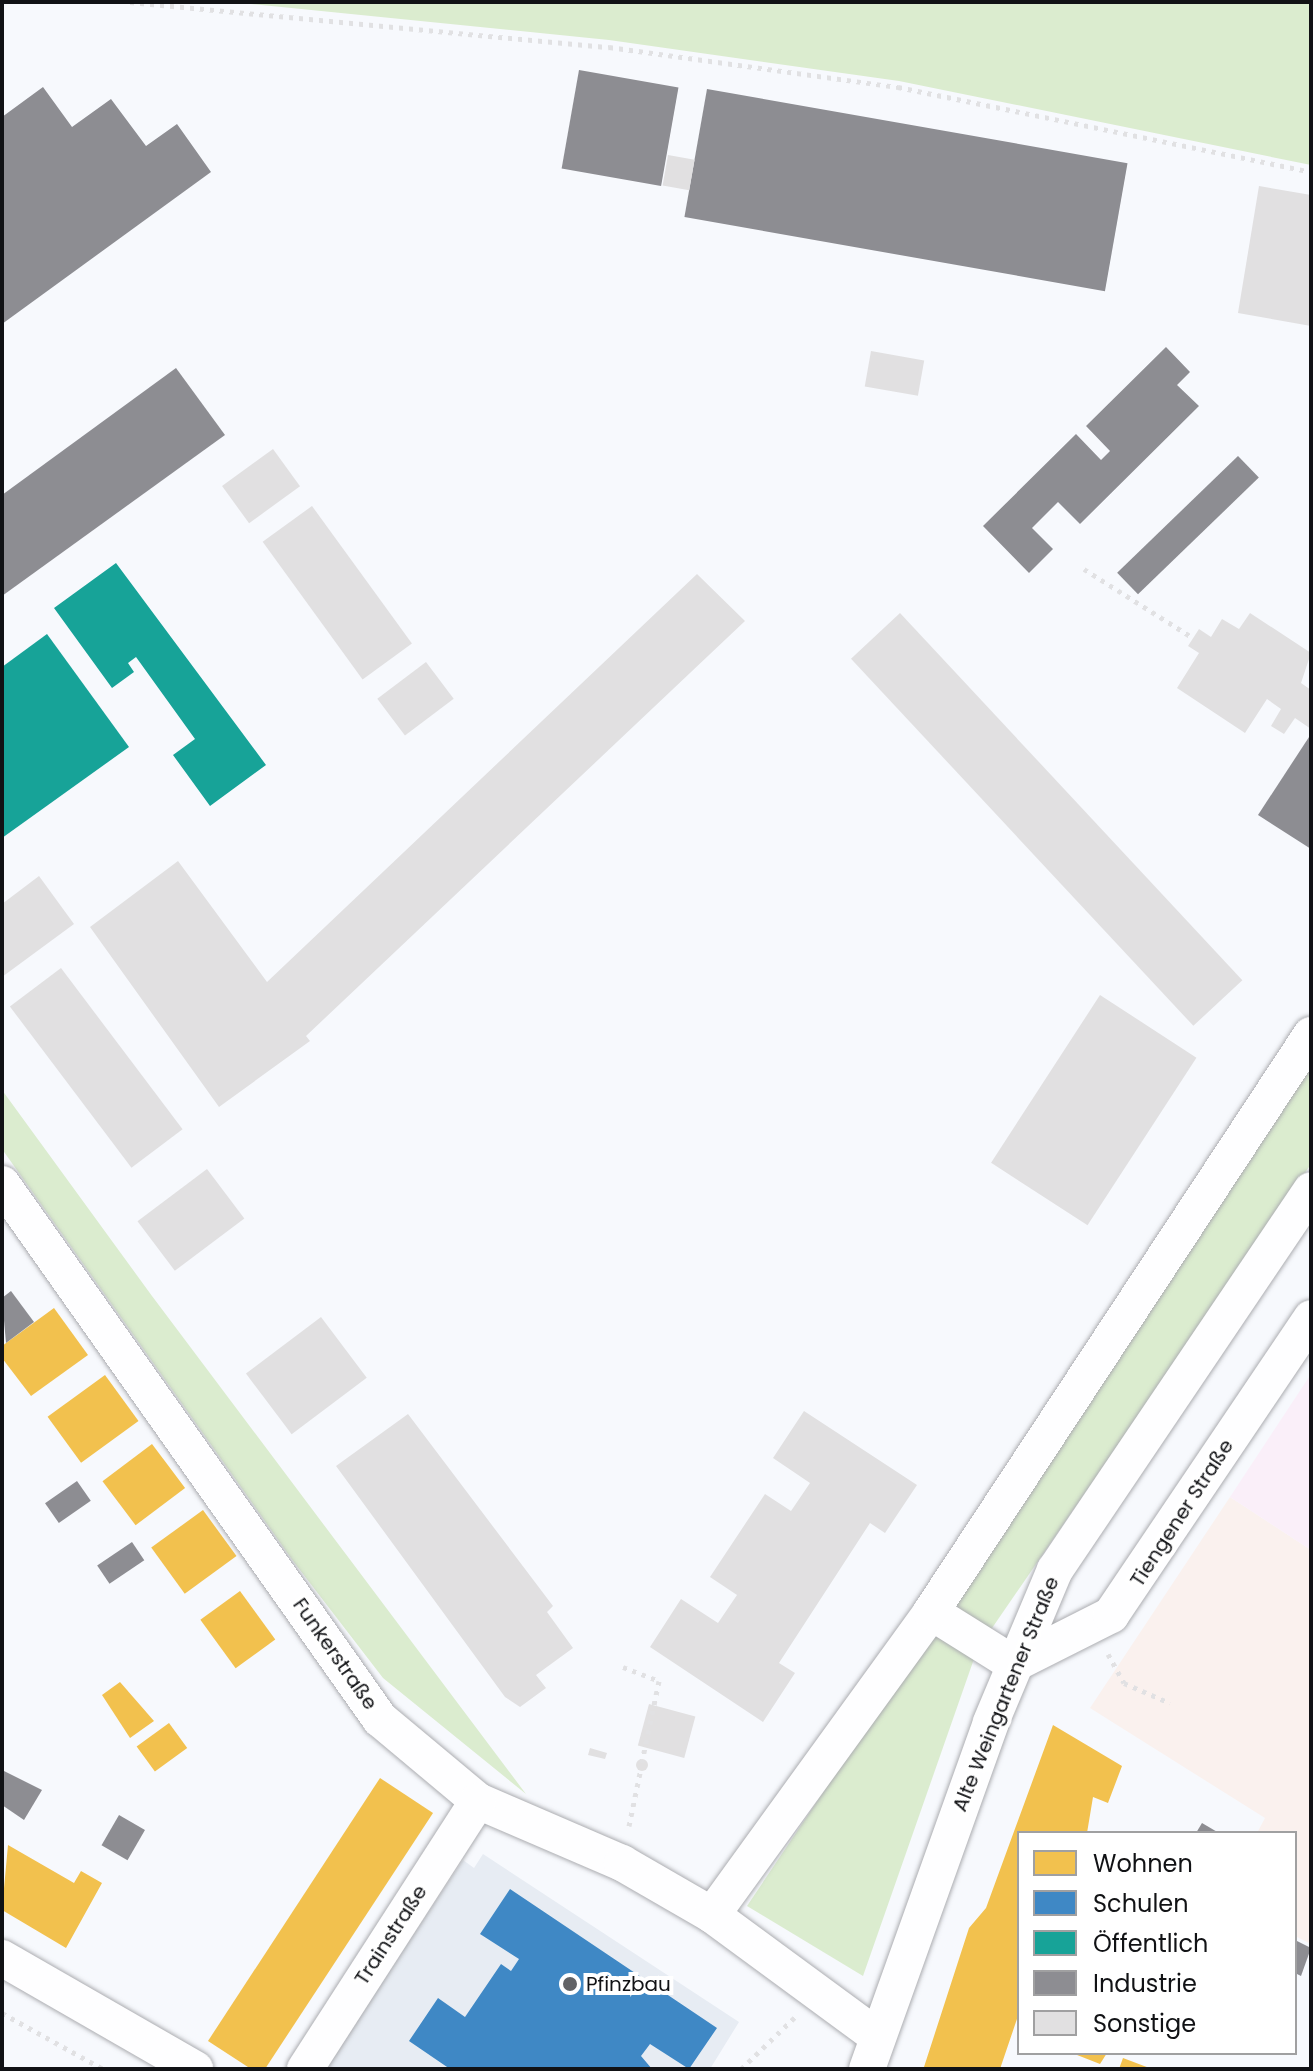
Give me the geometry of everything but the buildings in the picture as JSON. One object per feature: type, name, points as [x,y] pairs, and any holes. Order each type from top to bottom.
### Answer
[{"type":"street","points":[[712,1915],[931,1612],[1311,1035]]},
{"type":"street","name":"Funkerstraße","points":[[2,1184],[380,1719],[478,1801],[622,1863],[712,1915],[813,1989],[872,2052]]},
{"type":"street","name":"Alte Weingartener Straße","points":[[872,2052],[1014,1664],[1077,1528],[1311,1190]]},
{"type":"street","name":"Tiengener Straße","points":[[1014,1664],[1094,1628],[1130,1592],[1311,1318]]},
{"type":"street","points":[[931,1612],[1014,1664]]},
{"type":"street","name":"Trainstraße","points":[[305,2069],[478,1801]]},
{"type":"street","points":[[2,1958],[195,2069]]},
{"type":"path","points":[[130,2],[609,47],[898,87],[1311,172]]},
{"type":"path","points":[[1084,569],[1193,638]]},
{"type":"path","points":[[1094,1628],[1124,1683],[1170,1703]]},
{"type":"path","points":[[622,1863],[659,1681],[623,1667]]},
{"type":"path","points":[[741,2069],[790,2024],[813,1989]]},
{"type":"path","points":[[2,2013],[103,2069]]},
{"type":"shaded area","points":[[1311,1374],[1311,1550],[1230,1497]]},
{"type":"shaded area","points":[[1230,1497],[1311,1550],[1311,1944],[1297,1937],[1297,1831],[1258,1831],[1265,1818],[1090,1708]]},
{"type":"shaded area","points":[[483,1854],[739,2022],[710,2069],[324,2069],[463,1860],[474,1868]]},
{"type":"green space","points":[[231,2],[1311,2],[1311,165],[899,81],[609,40]]},
{"type":"green space","points":[[1311,1058],[1311,1164],[990,1631],[953,1608]]},
{"type":"green space","points":[[2,1090],[152,1296],[526,1794],[383,1678],[293,1561],[2,1149]]},
{"type":"green space","points":[[934,1627],[975,1656],[863,1976],[747,1906]]},
{"type":"place","name":"Pfinzbau","points":[[570,1984]]}]
